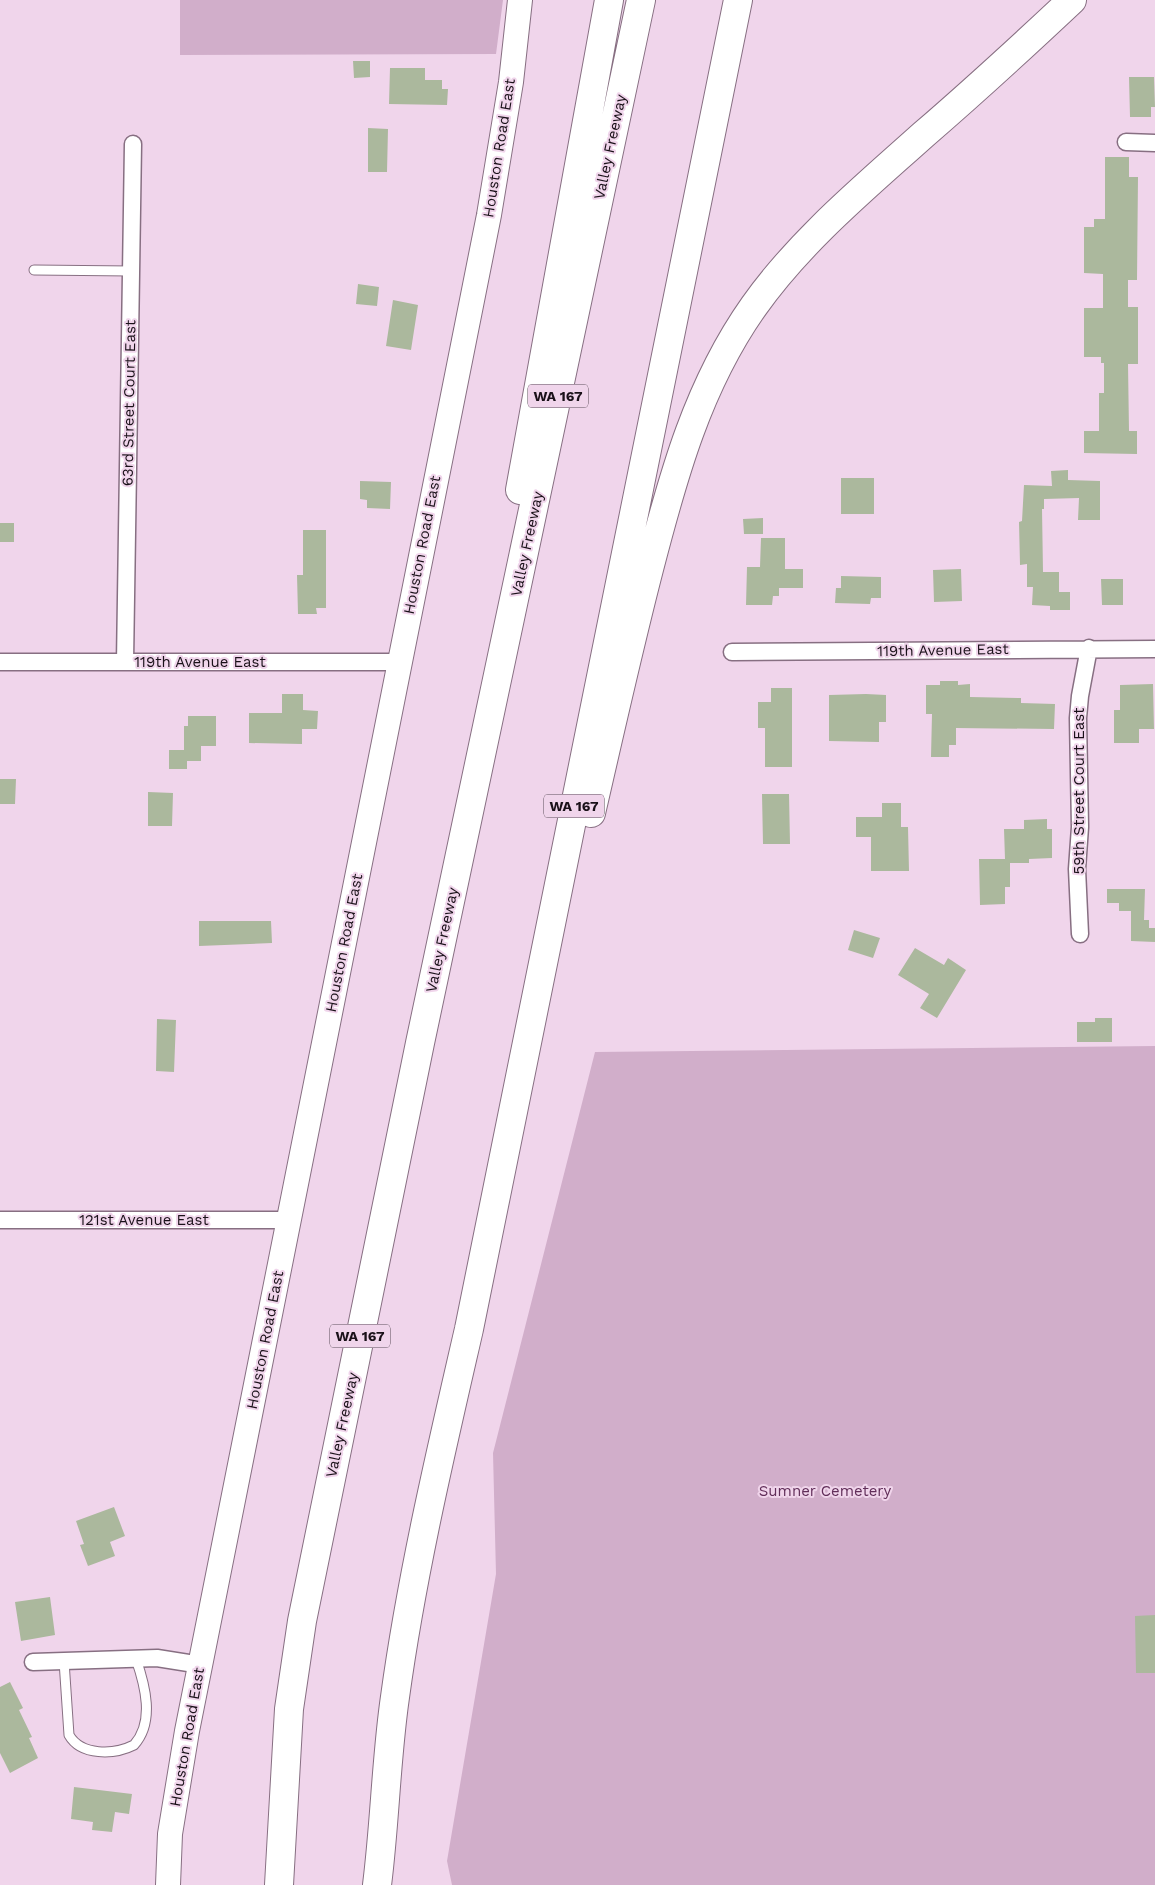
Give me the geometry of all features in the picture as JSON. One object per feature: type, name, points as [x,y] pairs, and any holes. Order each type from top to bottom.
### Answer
[{"type":"highway","points":[[474,792],[526,454],[555,306],[609,0]]},
{"type":"highway","name":"Valley Freeway","points":[[279,1885],[289,1709],[302,1621],[420,1043],[641,0]]},
{"type":"highway","name":"WA 167","points":[[377,1885],[382,1847],[384,1789],[392,1715],[431,1495],[469,1329],[619,580],[738,0]]},
{"type":"highway","points":[[529,1033],[567,908],[670,488],[694,416],[708,382],[754,305],[790,262],[880,173],[1072,0]]},
{"type":"highway","points":[[382,1847],[385,1885]]},
{"type":"street","name":"Houston Road East","points":[[168,1885],[170,1834],[200,1665],[489,215],[511,82],[520,0]]},
{"type":"street","points":[[1126,142],[1155,143]]},
{"type":"street","name":"63rd Street Court East","points":[[125,662],[133,144]]},
{"type":"street","name":"59th Street Court East","points":[[1080,934],[1078,718],[1089,648]]},
{"type":"street","name":"119th Avenue East","points":[[732,652],[1155,648]]},
{"type":"street","name":"119th Avenue East","points":[[0,662],[399,662]]},
{"type":"street","name":"121st Avenue East","points":[[0,1220],[288,1220]]},
{"type":"street","points":[[33,1662],[156,1658],[200,1665]]},
{"type":"lane","points":[[34,270],[131,271]]},
{"type":"lane","points":[[64,1661],[68,1735],[83,1747],[110,1752],[134,1745],[142,1733],[145,1722],[145,1691],[136,1659]]},
{"type":"green space","points":[[180,0],[503,0],[496,54],[180,55]]},
{"type":"green space","name":"Sumner Cemetery","points":[[1155,1046],[1155,1885],[452,1885],[447,1861],[496,1574],[493,1453],[595,1052]]},
{"type":"building","points":[[353,61],[370,61],[370,77],[354,78]]},
{"type":"building","points":[[390,68],[425,68],[425,80],[442,80],[442,89],[448,89],[447,105],[389,104]]},
{"type":"building","points":[[1129,77],[1154,77],[1155,107],[1151,107],[1151,117],[1130,117]]},
{"type":"building","points":[[368,128],[388,129],[387,172],[368,172]]},
{"type":"building","points":[[1105,157],[1129,157],[1129,177],[1138,177],[1137,280],[1128,280],[1128,307],[1138,307],[1138,364],[1128,364],[1129,431],[1137,431],[1137,454],[1084,453],[1084,431],[1099,431],[1099,393],[1104,393],[1104,363],[1101,363],[1101,357],[1084,357],[1084,308],[1103,308],[1103,274],[1084,273],[1084,227],[1094,227],[1094,219],[1105,219]]},
{"type":"building","points":[[358,284],[379,287],[377,306],[356,304]]},
{"type":"building","points":[[393,300],[418,305],[411,350],[386,346]]},
{"type":"building","points":[[1068,470],[1068,480],[1100,481],[1100,520],[1078,520],[1079,498],[1044,499],[1044,509],[1042,509],[1043,572],[1059,572],[1059,592],[1070,592],[1070,610],[1050,610],[1050,606],[1032,605],[1033,587],[1027,587],[1027,564],[1020,565],[1019,522],[1022,521],[1024,485],[1052,486],[1051,471]]},
{"type":"building","points":[[841,478],[874,478],[874,514],[841,514]]},
{"type":"building","points":[[360,481],[391,482],[390,509],[367,508],[367,500],[360,499]]},
{"type":"building","points":[[763,518],[763,534],[744,534],[743,519]]},
{"type":"building","points":[[0,523],[14,523],[14,542],[0,542]]},
{"type":"building","points":[[303,530],[326,530],[326,608],[316,608],[317,614],[298,614],[297,575],[303,575]]},
{"type":"building","points":[[761,538],[785,538],[785,569],[803,569],[803,588],[779,588],[779,596],[773,596],[772,605],[746,605],[747,567],[760,567]]},
{"type":"building","points":[[961,569],[962,601],[934,602],[933,570]]},
{"type":"building","points":[[841,576],[881,577],[881,598],[871,598],[870,604],[835,603],[836,588],[841,588]]},
{"type":"building","points":[[1101,579],[1123,579],[1123,605],[1102,605]]},
{"type":"building","points":[[940,681],[958,681],[958,685],[970,684],[970,697],[1021,698],[1021,703],[1055,704],[1054,729],[956,728],[956,745],[949,745],[949,757],[931,757],[932,714],[926,714],[926,685],[940,685]]},
{"type":"building","points":[[1153,684],[1154,729],[1139,729],[1139,743],[1114,743],[1114,710],[1120,710],[1120,685]]},
{"type":"building","points":[[771,688],[792,688],[792,767],[765,767],[765,728],[758,728],[758,702],[771,702]]},
{"type":"building","points":[[282,694],[303,694],[303,710],[318,711],[317,729],[302,729],[302,744],[249,743],[249,713],[282,713]]},
{"type":"building","points":[[829,695],[886,695],[886,722],[879,722],[879,742],[829,741]]},
{"type":"building","points":[[188,716],[216,716],[216,746],[201,746],[201,761],[187,761],[187,769],[169,769],[169,750],[184,750],[184,726],[188,726]]},
{"type":"building","points":[[0,779],[16,779],[15,804],[0,804]]},
{"type":"building","points":[[148,792],[173,793],[172,826],[148,826]]},
{"type":"building","points":[[762,794],[789,794],[790,844],[763,844]]},
{"type":"building","points":[[882,803],[901,803],[901,827],[908,827],[909,871],[871,871],[871,837],[856,837],[856,817],[882,817]]},
{"type":"building","points":[[1047,819],[1047,829],[1052,829],[1052,858],[1029,859],[1029,863],[1010,863],[1010,887],[1005,887],[1005,904],[980,905],[979,859],[1005,859],[1004,829],[1024,829],[1024,820]]},
{"type":"building","points":[[1107,889],[1145,889],[1144,920],[1149,920],[1149,928],[1155,928],[1155,942],[1131,941],[1131,911],[1119,911],[1119,903],[1107,903]]},
{"type":"building","points":[[199,921],[271,921],[272,943],[199,946]]},
{"type":"building","points":[[854,930],[880,938],[873,958],[848,950]]},
{"type":"building","points":[[915,948],[944,965],[948,958],[966,970],[937,1018],[920,1008],[929,994],[898,975]]},
{"type":"building","points":[[1095,1018],[1112,1018],[1112,1042],[1077,1042],[1077,1022],[1095,1022]]},
{"type":"building","points":[[157,1019],[176,1020],[174,1072],[156,1071]]},
{"type":"building","points":[[114,1507],[125,1536],[110,1542],[115,1556],[88,1566],[80,1545],[84,1544],[76,1521]]},
{"type":"building","points":[[50,1597],[55,1635],[21,1641],[15,1602]]},
{"type":"building","points":[[1155,1615],[1155,1673],[1136,1673],[1135,1616]]},
{"type":"building","points":[[10,1682],[23,1708],[19,1710],[32,1737],[29,1738],[38,1758],[10,1773],[0,1753],[0,1687]]},
{"type":"building","points":[[74,1787],[132,1794],[129,1814],[115,1812],[112,1832],[92,1830],[93,1822],[71,1819]]}]
